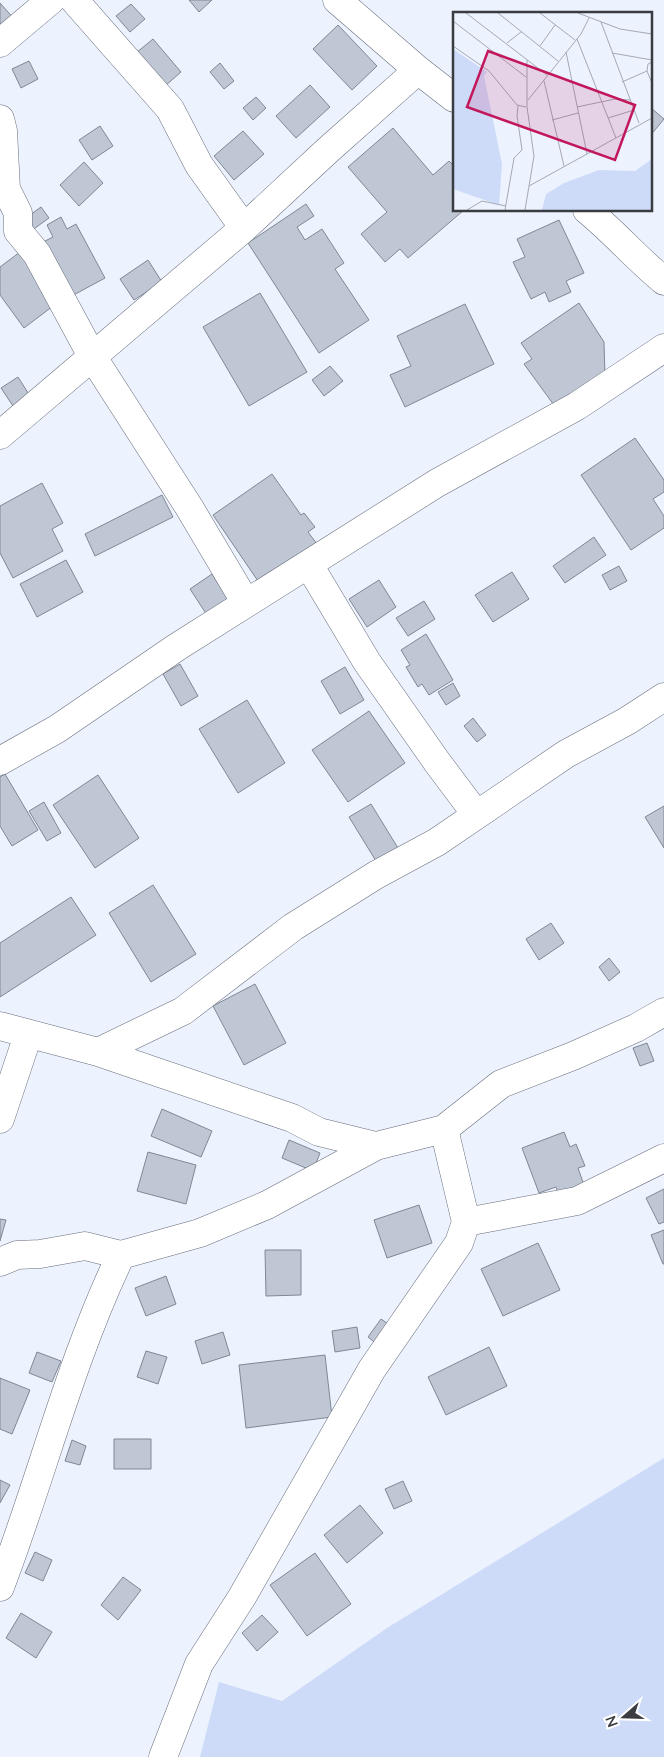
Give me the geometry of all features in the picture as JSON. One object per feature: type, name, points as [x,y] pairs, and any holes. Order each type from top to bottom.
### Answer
[{"type":"street","points":[[0,43],[51,0]]},
{"type":"street","points":[[74,0],[170,109],[199,165],[244,228]]},
{"type":"street","points":[[338,0],[418,70],[453,97]]},
{"type":"street","points":[[0,435],[244,228],[418,70]]},
{"type":"street","points":[[0,119],[4,130],[3,186],[18,212],[18,231],[37,254],[92,356],[189,507],[246,604]]},
{"type":"street","points":[[588,211],[609,228],[643,264],[664,281]]},
{"type":"street","points":[[0,762],[57,729],[177,648],[437,483],[577,406],[664,348]]},
{"type":"street","points":[[309,565],[367,662],[476,814]]},
{"type":"street","points":[[98,1052],[183,1011],[293,927],[376,875],[437,842],[566,754],[627,721],[664,697]]},
{"type":"street","points":[[0,1262],[17,1255],[40,1254],[85,1246],[121,1255],[200,1233],[267,1205],[376,1146],[444,1129],[502,1084],[636,1028],[664,1012]]},
{"type":"street","points":[[0,1026],[28,1035],[98,1052],[292,1118],[319,1132],[376,1146]]},
{"type":"street","points":[[0,1119],[28,1035]]},
{"type":"street","points":[[163,1757],[198,1664],[242,1597],[372,1369],[459,1243],[466,1222],[444,1129]]},
{"type":"street","points":[[466,1222],[577,1201],[664,1158]]},
{"type":"street","points":[[0,1587],[17,1543],[69,1385],[107,1284],[121,1255]]},
{"type":"shaded area","points":[[664,1458],[664,1757],[200,1757],[219,1682],[282,1701],[387,1628]]},
{"type":"building","points":[[189,0],[212,0],[199,12]]},
{"type":"building","points":[[0,3],[16,21],[0,35]]},
{"type":"building","points":[[131,4],[145,19],[130,32],[116,16]]},
{"type":"building","points":[[338,25],[377,66],[352,90],[313,49]]},
{"type":"building","points":[[153,39],[181,72],[165,86],[136,53]]},
{"type":"building","points":[[29,61],[38,79],[21,88],[12,69]]},
{"type":"building","points":[[220,63],[234,81],[224,89],[210,72]]},
{"type":"building","points":[[310,85],[330,107],[296,138],[276,116]]},
{"type":"building","points":[[256,97],[266,108],[253,120],[243,108]]},
{"type":"building","points":[[652,109],[664,119],[652,134]]},
{"type":"building","points":[[100,126],[113,146],[92,160],[79,140]]},
{"type":"building","points":[[393,128],[433,175],[449,161],[453,165],[453,211],[463,211],[408,258],[400,249],[385,262],[361,234],[387,212],[348,167]]},
{"type":"building","points":[[243,131],[264,154],[234,180],[214,156]]},
{"type":"building","points":[[84,162],[103,183],[79,206],[60,185]]},
{"type":"building","points":[[306,204],[314,216],[297,227],[305,240],[322,229],[344,263],[335,269],[369,320],[319,353],[248,243]]},
{"type":"building","points":[[41,207],[49,218],[31,231],[23,220]]},
{"type":"building","points":[[61,217],[67,229],[76,224],[105,278],[68,298],[39,244],[53,237],[47,225]]},
{"type":"building","points":[[559,220],[584,273],[566,281],[571,292],[549,302],[545,292],[531,299],[513,262],[525,257],[517,239]]},
{"type":"building","points":[[20,252],[57,303],[24,328],[0,295],[0,267]]},
{"type":"building","points":[[148,260],[162,282],[134,300],[120,279]]},
{"type":"building","points":[[260,293],[307,372],[249,406],[203,327]]},
{"type":"building","points":[[579,303],[604,342],[605,378],[559,412],[524,364],[532,359],[521,343]]},
{"type":"building","points":[[465,304],[494,364],[405,407],[390,375],[411,366],[397,336]]},
{"type":"building","points":[[330,366],[343,381],[324,396],[312,380]]},
{"type":"building","points":[[18,377],[30,396],[13,406],[1,388]]},
{"type":"building","points":[[635,438],[664,480],[664,492],[653,499],[664,516],[664,528],[631,550],[581,475]]},
{"type":"building","points":[[272,474],[301,515],[304,513],[315,527],[308,532],[317,544],[260,584],[213,515]]},
{"type":"building","points":[[42,483],[63,523],[52,529],[63,551],[13,578],[0,553],[0,506]]},
{"type":"building","points":[[162,495],[173,517],[95,556],[85,534]]},
{"type":"building","points":[[594,537],[606,555],[565,583],[553,566]]},
{"type":"building","points":[[66,560],[83,592],[37,617],[20,584]]},
{"type":"building","points":[[619,566],[627,581],[610,590],[602,575]]},
{"type":"building","points":[[512,572],[529,599],[493,622],[475,595]]},
{"type":"building","points":[[212,574],[229,601],[207,615],[190,589]]},
{"type":"building","points":[[379,580],[396,607],[367,627],[349,599]]},
{"type":"building","points":[[424,601],[435,619],[408,636],[396,618]]},
{"type":"building","points":[[426,634],[453,680],[429,695],[422,684],[418,687],[406,667],[410,665],[401,650]]},
{"type":"building","points":[[180,664],[198,696],[181,706],[163,674]]},
{"type":"building","points":[[345,667],[364,700],[340,714],[321,681]]},
{"type":"building","points":[[453,683],[460,696],[446,705],[438,692]]},
{"type":"building","points":[[247,700],[285,763],[238,793],[199,729]]},
{"type":"building","points":[[369,711],[405,763],[348,802],[312,750]]},
{"type":"building","points":[[473,718],[486,735],[477,742],[464,726]]},
{"type":"building","points":[[5,774],[38,830],[12,846],[0,826],[0,777]]},
{"type":"building","points":[[98,775],[139,838],[95,868],[53,805]]},
{"type":"building","points":[[44,802],[61,833],[47,841],[29,811]]},
{"type":"building","points":[[371,804],[398,848],[376,861],[349,817]]},
{"type":"building","points":[[664,806],[664,848],[645,817]]},
{"type":"building","points":[[153,885],[196,954],[151,982],[109,913]]},
{"type":"building","points":[[71,897],[96,935],[0,997],[0,943]]},
{"type":"building","points":[[551,923],[564,943],[539,960],[526,939]]},
{"type":"building","points":[[609,958],[620,972],[609,981],[599,967]]},
{"type":"building","points":[[255,984],[286,1043],[244,1065],[213,1006]]},
{"type":"building","points":[[647,1043],[654,1061],[640,1066],[633,1048]]},
{"type":"building","points":[[162,1109],[212,1131],[201,1157],[151,1136]]},
{"type":"building","points":[[564,1132],[570,1147],[576,1144],[585,1166],[578,1168],[585,1188],[560,1198],[556,1187],[539,1193],[522,1148]]},
{"type":"building","points":[[289,1140],[320,1153],[313,1171],[282,1158]]},
{"type":"building","points":[[148,1152],[196,1165],[186,1204],[137,1191]]},
{"type":"building","points":[[664,1189],[664,1222],[659,1224],[646,1198]]},
{"type":"building","points":[[419,1205],[432,1243],[387,1258],[374,1220]]},
{"type":"building","points":[[0,1219],[6,1220],[0,1241]]},
{"type":"building","points":[[664,1230],[664,1264],[663,1264],[651,1235]]},
{"type":"building","points":[[538,1243],[560,1290],[503,1316],[481,1269]]},
{"type":"building","points":[[265,1250],[301,1250],[301,1295],[266,1296]]},
{"type":"building","points":[[166,1276],[176,1304],[146,1316],[135,1288]]},
{"type":"building","points":[[381,1319],[391,1326],[378,1345],[368,1337]]},
{"type":"building","points":[[357,1327],[360,1348],[335,1352],[332,1331]]},
{"type":"building","points":[[223,1332],[230,1355],[202,1364],[195,1341]]},
{"type":"building","points":[[489,1347],[507,1386],[446,1415],[428,1377]]},
{"type":"building","points":[[146,1351],[167,1357],[158,1384],[137,1377]]},
{"type":"building","points":[[37,1352],[61,1361],[52,1382],[29,1373]]},
{"type":"building","points":[[325,1355],[332,1417],[246,1428],[239,1365]]},
{"type":"building","points":[[0,1378],[30,1390],[12,1434],[0,1429]]},
{"type":"building","points":[[114,1439],[151,1439],[151,1469],[114,1469]]},
{"type":"building","points":[[72,1440],[86,1446],[80,1465],[65,1461]]},
{"type":"building","points":[[0,1480],[10,1485],[0,1503]]},
{"type":"building","points":[[403,1481],[412,1501],[394,1509],[385,1489]]},
{"type":"building","points":[[360,1505],[383,1533],[347,1563],[324,1535]]},
{"type":"building","points":[[35,1552],[52,1560],[43,1581],[25,1573]]},
{"type":"building","points":[[315,1553],[351,1604],[307,1636],[270,1585]]},
{"type":"building","points":[[123,1577],[141,1590],[118,1620],[101,1605]]},
{"type":"building","points":[[21,1613],[52,1632],[36,1658],[6,1638]]},
{"type":"building","points":[[262,1615],[278,1632],[257,1651],[242,1633]]}]
